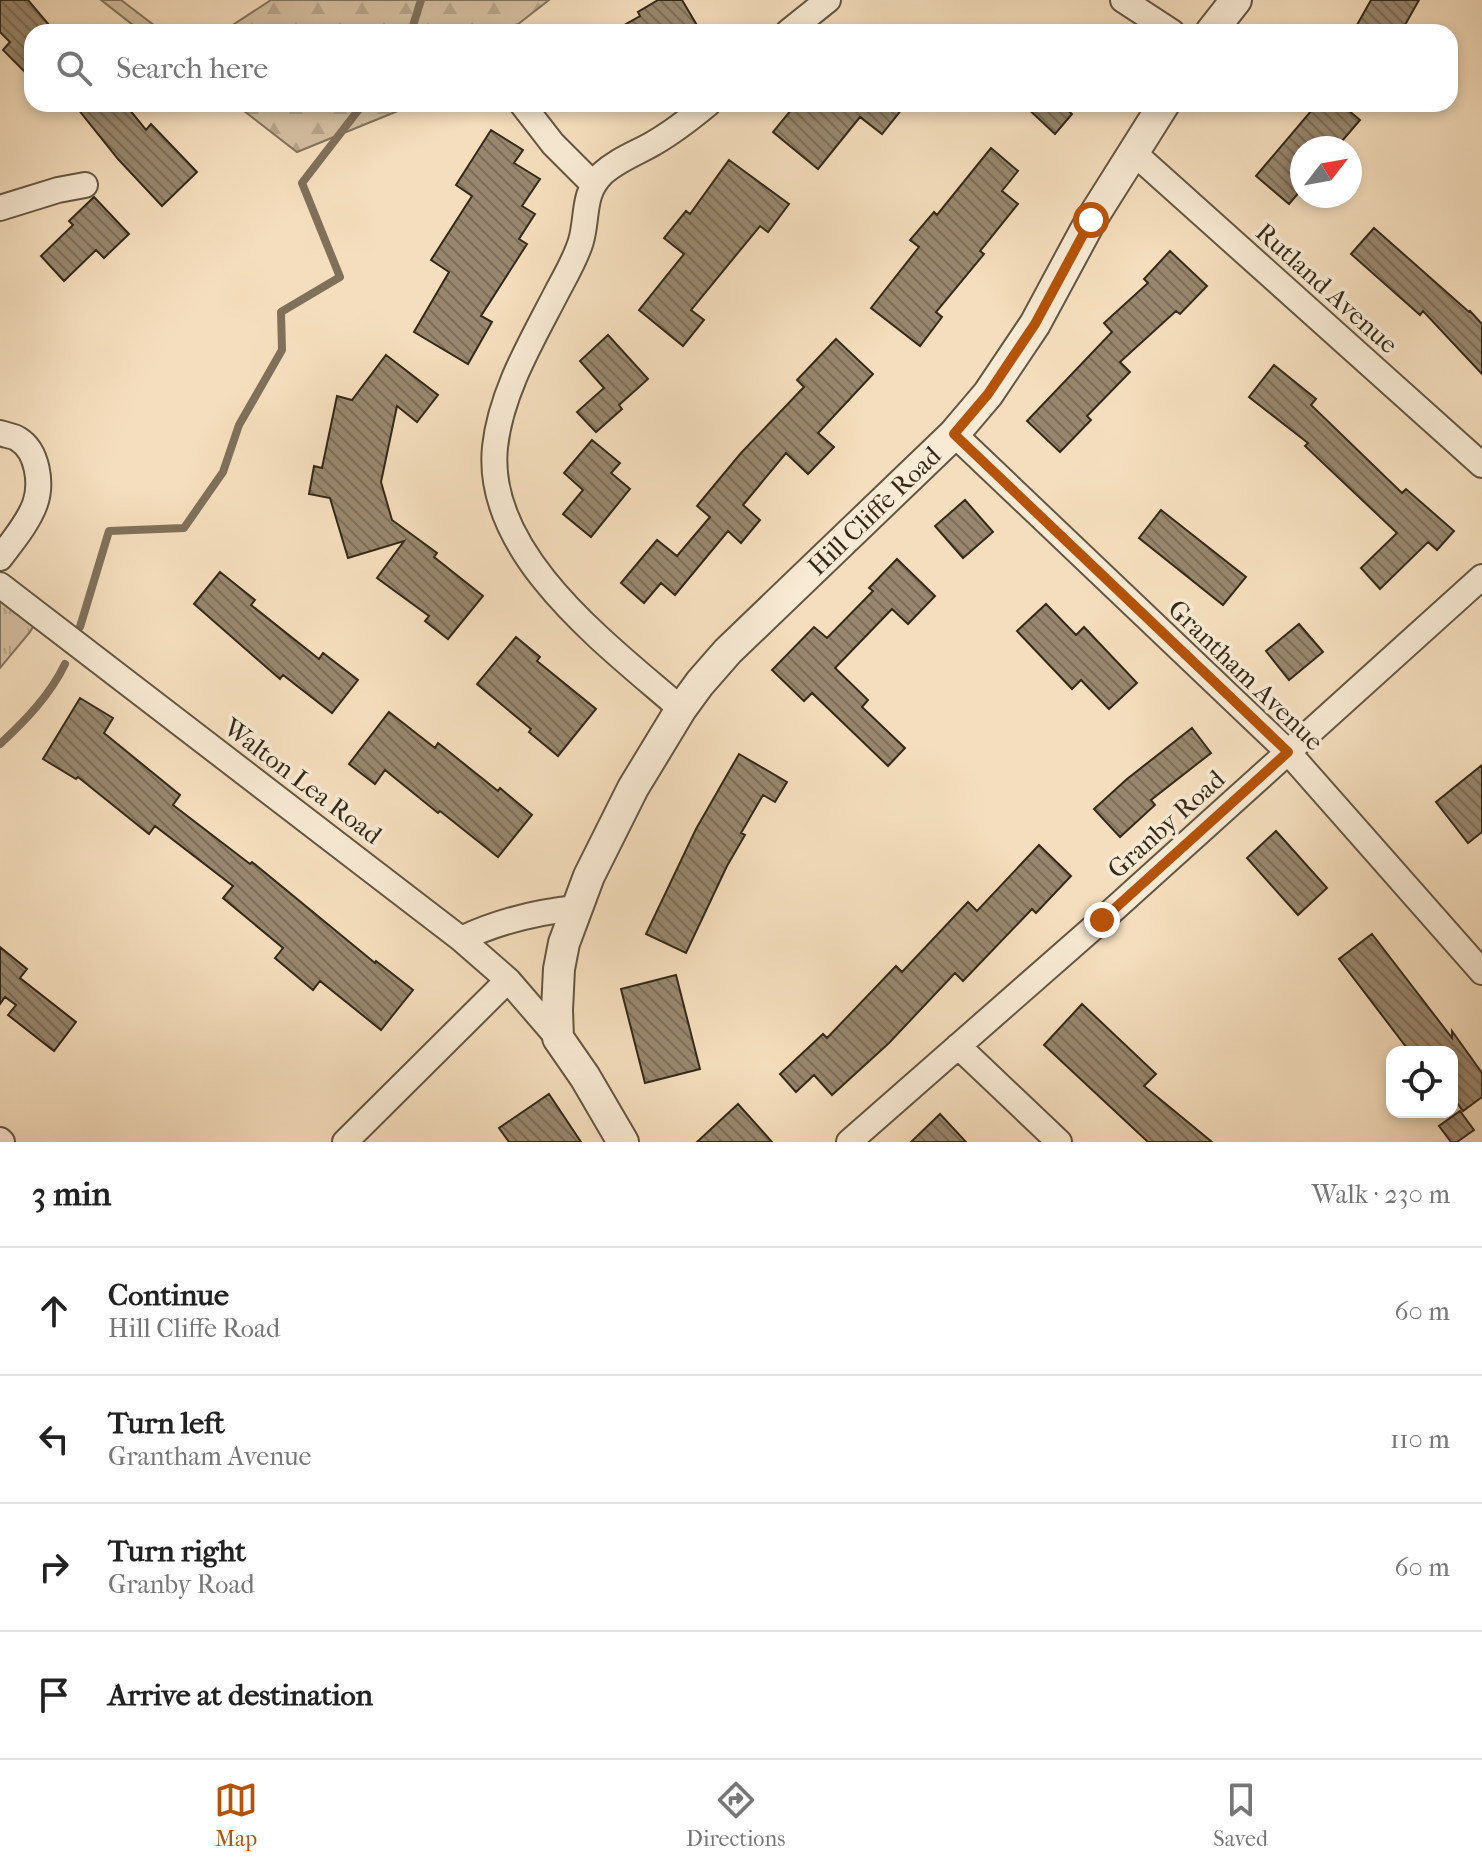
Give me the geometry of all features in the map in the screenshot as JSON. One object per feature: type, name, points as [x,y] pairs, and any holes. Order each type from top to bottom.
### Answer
[{"type":"street","points":[[798,24],[828,0]]},
{"type":"street","points":[[1123,0],[1160,24]]},
{"type":"street","points":[[1217,24],[1236,0]]},
{"type":"street","points":[[528,112],[553,144],[593,184]]},
{"type":"street","points":[[681,709],[568,608],[550,588],[512,529],[498,492],[494,470],[495,447],[508,394],[580,243],[587,199],[593,184],[616,163],[664,136],[697,112]]},
{"type":"street","name":"Hill Cliffe Road","points":[[558,1038],[559,969],[576,908],[605,841],[681,709],[749,630],[954,434],[988,394],[1035,324],[1091,220],[1159,112]]},
{"type":"street","name":"Rutland Avenue","points":[[1134,153],[1482,465]]},
{"type":"street","points":[[0,208],[85,185]]},
{"type":"street","points":[[0,433],[19,439],[32,455],[38,479],[35,503],[0,558]]},
{"type":"street","name":"Grantham Avenue","points":[[954,434],[1288,752],[1482,972]]},
{"type":"street","name":"Granby Road","points":[[849,1142],[1482,577]]},
{"type":"street","name":"Walton Lea Road","points":[[0,585],[461,939],[508,980],[558,1038]]},
{"type":"street","points":[[461,939],[499,924],[576,908]]},
{"type":"street","points":[[345,1142],[508,980]]},
{"type":"street","points":[[558,1038],[623,1142]]},
{"type":"street","points":[[958,1046],[1059,1142]]},
{"type":"green space","points":[[101,0],[121,0],[152,24],[132,24]]},
{"type":"green space","points":[[271,0],[549,0],[518,24],[234,24]]},
{"type":"green space","points":[[245,112],[395,112],[297,152]]},
{"type":"green space","points":[[0,585],[40,615],[0,668]]},
{"type":"building","points":[[0,0],[28,0],[48,24],[24,24],[24,71],[3,50],[10,42],[0,32]]},
{"type":"building","points":[[658,0],[682,0],[696,24],[626,24],[640,16],[638,12]]},
{"type":"building","points":[[1371,0],[1419,0],[1406,24],[1358,24]]},
{"type":"building","points":[[80,112],[131,112],[146,130],[151,124],[197,172],[162,206],[118,159]]},
{"type":"building","points":[[789,112],[900,112],[882,134],[860,117],[818,169],[773,132]]},
{"type":"building","points":[[1032,112],[1072,114],[1055,134]]},
{"type":"building","points":[[1310,112],[1350,112],[1360,120],[1346,136],[1290,136],[1289,204],[1256,176]]},
{"type":"building","points":[[491,130],[523,150],[514,163],[540,179],[522,206],[535,214],[519,239],[527,244],[481,316],[492,322],[468,364],[414,332],[449,272],[431,260],[472,196],[456,185]]},
{"type":"building","points":[[991,148],[1018,171],[1002,191],[1018,204],[980,251],[984,254],[936,312],[942,317],[920,346],[871,308],[919,247],[910,240],[934,212],[937,215]]},
{"type":"building","points":[[729,160],[789,204],[768,232],[760,226],[691,310],[704,320],[683,346],[639,310],[684,254],[664,238],[686,211],[690,214]]},
{"type":"building","points":[[94,197],[129,234],[104,258],[96,250],[64,281],[41,256],[73,225],[69,221]]},
{"type":"building","points":[[1374,228],[1482,324],[1482,374],[1423,311],[1420,315],[1351,254]]},
{"type":"building","points":[[1170,251],[1207,286],[1180,314],[1176,311],[1120,362],[1130,372],[1087,416],[1091,420],[1060,452],[1027,421],[1112,332],[1104,323],[1148,283],[1144,279]]},
{"type":"building","points":[[608,335],[648,379],[619,405],[622,409],[596,432],[577,412],[604,388],[580,361]]},
{"type":"building","points":[[836,339],[873,374],[818,433],[834,447],[808,474],[786,453],[743,505],[760,520],[741,543],[728,531],[675,595],[661,583],[644,603],[621,583],[657,540],[677,556],[710,517],[697,506],[741,453],[804,387],[797,380]]},
{"type":"building","points":[[386,355],[438,395],[417,422],[397,406],[381,482],[392,520],[437,553],[434,557],[483,596],[448,639],[425,621],[429,616],[377,578],[404,541],[348,558],[330,498],[309,494],[314,466],[322,468],[337,396],[352,400]]},
{"type":"building","points":[[1274,365],[1316,399],[1311,405],[1402,493],[1406,489],[1454,531],[1437,550],[1428,542],[1380,589],[1361,568],[1397,533],[1305,446],[1308,443],[1249,397]]},
{"type":"building","points":[[592,440],[620,463],[611,473],[630,489],[591,537],[563,514],[583,490],[564,473]]},
{"type":"building","points":[[965,500],[993,532],[963,558],[935,526]]},
{"type":"building","points":[[1161,510],[1246,577],[1223,605],[1139,538]]},
{"type":"building","points":[[897,559],[935,596],[908,624],[892,609],[835,668],[868,700],[862,707],[905,748],[888,766],[812,693],[804,701],[772,670],[814,627],[827,638],[873,591],[869,588]]},
{"type":"building","points":[[220,572],[255,600],[251,605],[319,659],[323,653],[358,680],[332,713],[283,675],[280,679],[194,604]]},
{"type":"building","points":[[1046,604],[1076,635],[1084,627],[1137,683],[1109,709],[1081,680],[1072,689],[1017,631]]},
{"type":"building","points":[[1299,624],[1323,652],[1289,680],[1266,651]]},
{"type":"building","points":[[516,637],[540,657],[537,661],[596,709],[558,756],[477,684]]},
{"type":"building","points":[[80,698],[113,718],[104,733],[180,795],[173,805],[250,864],[252,862],[375,963],[413,990],[381,1030],[320,981],[313,990],[275,958],[283,948],[223,898],[233,886],[155,826],[149,834],[78,777],[76,779],[43,759]]},
{"type":"building","points":[[389,712],[435,748],[438,743],[532,815],[498,857],[385,770],[375,784],[349,764]]},
{"type":"building","points":[[1192,728],[1211,753],[1151,800],[1155,805],[1120,837],[1094,809]]},
{"type":"building","points":[[739,754],[787,782],[775,802],[763,795],[741,833],[745,835],[686,953],[646,934],[696,829]]},
{"type":"building","points":[[1482,765],[1482,832],[1468,843],[1436,802]]},
{"type":"building","points":[[1276,831],[1327,888],[1298,915],[1247,858]]},
{"type":"building","points":[[1039,845],[1071,876],[1036,913],[1032,909],[963,981],[955,973],[889,1043],[832,1095],[814,1075],[796,1092],[780,1074],[823,1034],[827,1038],[896,966],[902,972],[968,902],[977,911]]},
{"type":"building","points":[[1372,934],[1452,1038],[1452,1031],[1482,1073],[1482,1097],[1463,1111],[1458,1104],[1458,1046],[1405,1046],[1339,959]]},
{"type":"building","points":[[0,947],[27,969],[20,978],[76,1022],[54,1051],[8,1015],[16,1005],[5,997],[0,1004]]},
{"type":"building","points":[[676,975],[700,1069],[645,1083],[621,989]]},
{"type":"building","points":[[1082,1004],[1156,1074],[1144,1086],[1212,1142],[1148,1142],[1044,1045]]},
{"type":"building","points":[[549,1094],[581,1142],[509,1142],[499,1128]]},
{"type":"building","points":[[738,1104],[772,1142],[697,1142]]},
{"type":"building","points":[[1460,1111],[1474,1130],[1457,1142],[1451,1142],[1439,1126],[1450,1118],[1458,1118]]},
{"type":"building","points":[[940,1114],[966,1142],[911,1142]]},
{"type":"waterway","points":[[414,24],[421,0]]},
{"type":"waterway","points":[[80,627],[109,531],[184,528],[223,472],[239,425],[282,350],[281,312],[340,277],[302,183],[357,112]]},
{"type":"waterway","points":[[0,744],[37,707],[65,664]]},
{"type":"route","points":[[1091,220],[1035,324],[988,394],[954,434],[1288,752],[1102,920]]}]
